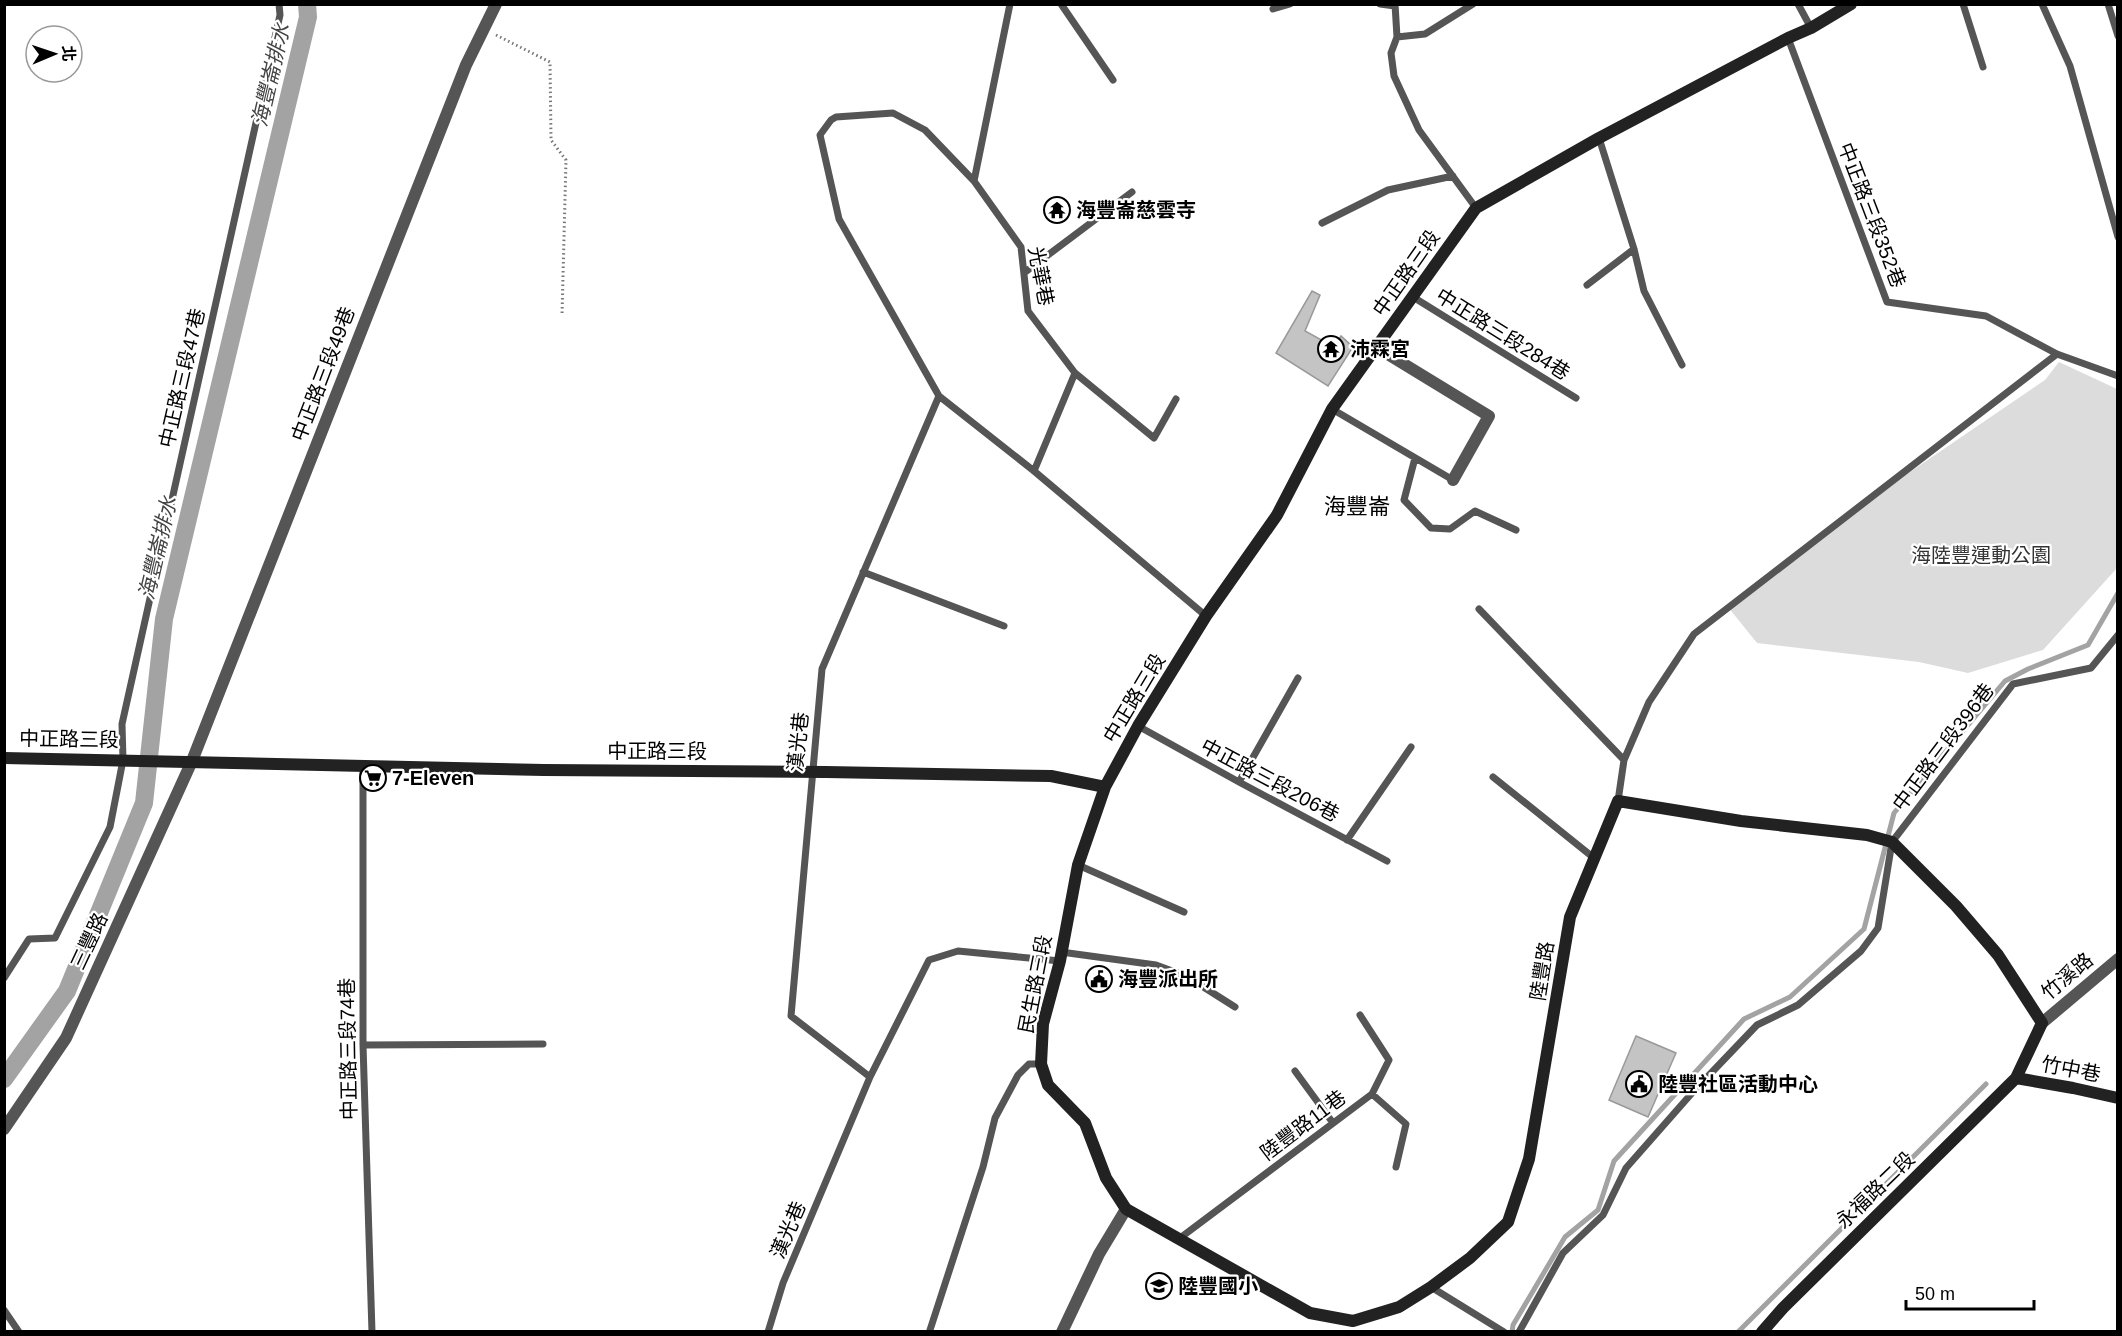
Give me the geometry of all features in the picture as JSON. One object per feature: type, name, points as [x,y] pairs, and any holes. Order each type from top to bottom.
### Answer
[{"type":"street","name":"中正路三段49巷","points":[[192,761],[457,87],[496,4]]},
{"type":"street","name":"中正路三段","points":[[4,758],[544,770],[811,771],[1051,776],[1105,787],[1138,726],[1206,616],[1277,515],[1332,409],[1476,208],[1599,138],[1811,28],[1851,4]]},
{"type":"street","points":[[1376,347],[1489,416],[1453,480]]},
{"type":"street","name":"三豐路","points":[[4,1129],[66,1038],[192,761]]},
{"type":"street","name":"民生路三段","points":[[1105,787],[1078,865],[1060,957],[1043,1024],[1041,1064],[1048,1085],[1085,1123],[1106,1178],[1126,1209]]},
{"type":"street","points":[[1618,801],[1742,821],[1867,835],[1892,842],[1956,906],[1998,955],[2042,1023],[2016,1078]]},
{"type":"street","name":"陸豐路","points":[[1126,1209],[1310,1313],[1353,1321],[1399,1307],[1470,1258],[1508,1222],[1529,1159],[1570,916],[1618,801]]},
{"type":"street","name":"竹溪路","points":[[2042,1023],[2117,960]]},
{"type":"street","name":"竹中巷","points":[[2016,1078],[2118,1098]]},
{"type":"street","name":"永福路二段","points":[[1762,1332],[1783,1308],[2016,1078]]},
{"type":"street","points":[[1062,1332],[1099,1254],[1126,1209]]},
{"type":"lane","name":"中正路三段47巷","points":[[4,978],[29,939],[55,938],[110,827],[128,760],[122,724],[278,27],[279,4]]},
{"type":"lane","points":[[974,181],[1010,4]]},
{"type":"lane","points":[[1061,4],[1113,80]]},
{"type":"lane","points":[[1273,9],[1290,4]]},
{"type":"lane","points":[[1380,4],[1395,5],[1397,37],[1391,53],[1394,76],[1419,130],[1476,208]]},
{"type":"lane","points":[[1397,37],[1425,34],[1473,4]]},
{"type":"lane","points":[[1798,4],[1811,28]]},
{"type":"lane","points":[[1964,4],[1983,67]]},
{"type":"lane","points":[[2042,4],[2070,66],[2118,237]]},
{"type":"lane","points":[[2108,4],[2118,36]]},
{"type":"lane","name":"中正路三段352巷","points":[[1788,38],[1887,302],[1986,315],[2057,354]]},
{"type":"lane","name":"光華巷","points":[[939,396],[839,219],[820,135],[836,117],[893,113],[925,130],[974,181],[1021,247],[1028,311],[1075,373],[1154,438],[1176,399]]},
{"type":"lane","points":[[1599,138],[1634,249],[1644,291],[1682,366]]},
{"type":"lane","points":[[1322,223],[1388,190],[1453,176]]},
{"type":"lane","points":[[1024,273],[1132,192]]},
{"type":"lane","points":[[1587,285],[1634,249]]},
{"type":"lane","name":"中正路三段284巷","points":[[1413,297],[1576,398]]},
{"type":"lane","points":[[1618,801],[1624,760],[1649,702],[1694,634],[2057,354],[2118,376]]},
{"type":"lane","points":[[1034,471],[1075,373]]},
{"type":"lane","points":[[939,396],[1034,471],[1206,616]]},
{"type":"lane","name":"漢光巷","points":[[870,1077],[791,1016],[811,771],[822,669],[939,396]]},
{"type":"lane","points":[[1332,409],[1453,480]]},
{"type":"lane","points":[[1415,458],[1404,500],[1431,528],[1450,529],[1476,511],[1516,530]]},
{"type":"lane","points":[[863,572],[1004,626]]},
{"type":"lane","points":[[1479,609],[1624,760]]},
{"type":"lane","name":"中正路三段396巷","points":[[1892,842],[2013,684],[2091,668],[2118,635]]},
{"type":"lane","points":[[1239,782],[1298,678]]},
{"type":"lane","name":"中正路三段206巷","points":[[1138,726],[1387,861]]},
{"type":"lane","points":[[1347,840],[1411,747]]},
{"type":"lane","name":"中正路三段74巷","points":[[363,765],[363,1045],[372,1332]]},
{"type":"lane","points":[[1493,777],[1594,858]]},
{"type":"lane","points":[[1519,1332],[1563,1253],[1603,1215],[1626,1168],[1692,1093],[1757,1025],[1798,1005],[1861,951],[1878,928],[1892,842]]},
{"type":"lane","points":[[1078,865],[1184,912]]},
{"type":"lane","name":"漢光巷","points":[[768,1332],[783,1283],[870,1077],[929,960],[958,951],[1156,965],[1186,976],[1235,1007]]},
{"type":"lane","name":"陸豐路11巷","points":[[1180,1238],[1372,1094],[1389,1060],[1360,1015]]},
{"type":"lane","points":[[363,1045],[543,1044]]},
{"type":"lane","points":[[930,1330],[983,1167],[995,1118],[1018,1075],[1029,1064],[1041,1064]]},
{"type":"lane","points":[[1295,1071],[1333,1124]]},
{"type":"lane","points":[[1372,1094],[1406,1124],[1396,1167]]},
{"type":"lane","points":[[1431,1287],[1504,1332]]},
{"type":"lane","points":[[4,1310],[19,1332]]},
{"type":"path","points":[[484,29],[550,62],[551,140],[566,160],[562,316]]},
{"type":"green space","name":"海陸豐運動公園","points":[[2059,362],[2117,389],[2117,568],[2043,650],[1968,673],[1919,662],[1757,643],[1728,607],[1863,504],[2045,380]]},
{"type":"building","name":"沛霖宮","points":[[1312,291],[1320,295],[1305,331],[1334,347],[1341,336],[1353,347],[1328,386],[1276,353]]},
{"type":"building","name":"陸豐社區活動中心","points":[[1636,1036],[1676,1053],[1648,1117],[1609,1100]]},
{"type":"waterway","name":"海豐崙排水","points":[[4,1079],[67,991],[144,803],[164,619],[308,17],[307,4]]},
{"type":"waterway","points":[[1512,1332],[1513,1325],[1565,1237],[1598,1210],[1614,1161],[1744,1019],[1790,997],[1864,929],[1894,813],[2005,681],[2028,669],[2088,645],[2118,593]]},
{"type":"waterway","points":[[1738,1332],[1986,1084]]},
{"type":"place","name":"海豐崙慈雲寺","points":[[1057,210]]},
{"type":"place","name":"沛霖宮","points":[[1331,349]]},
{"type":"place","name":"7-Eleven","points":[[373,778]]},
{"type":"place","name":"海豐派出所","points":[[1099,979]]},
{"type":"place","name":"陸豐社區活動中心","points":[[1639,1084]]},
{"type":"place","name":"陸豐國小","points":[[1159,1286]]},
{"type":"district","name":"海豐崙","points":[[1357,506]]}]
